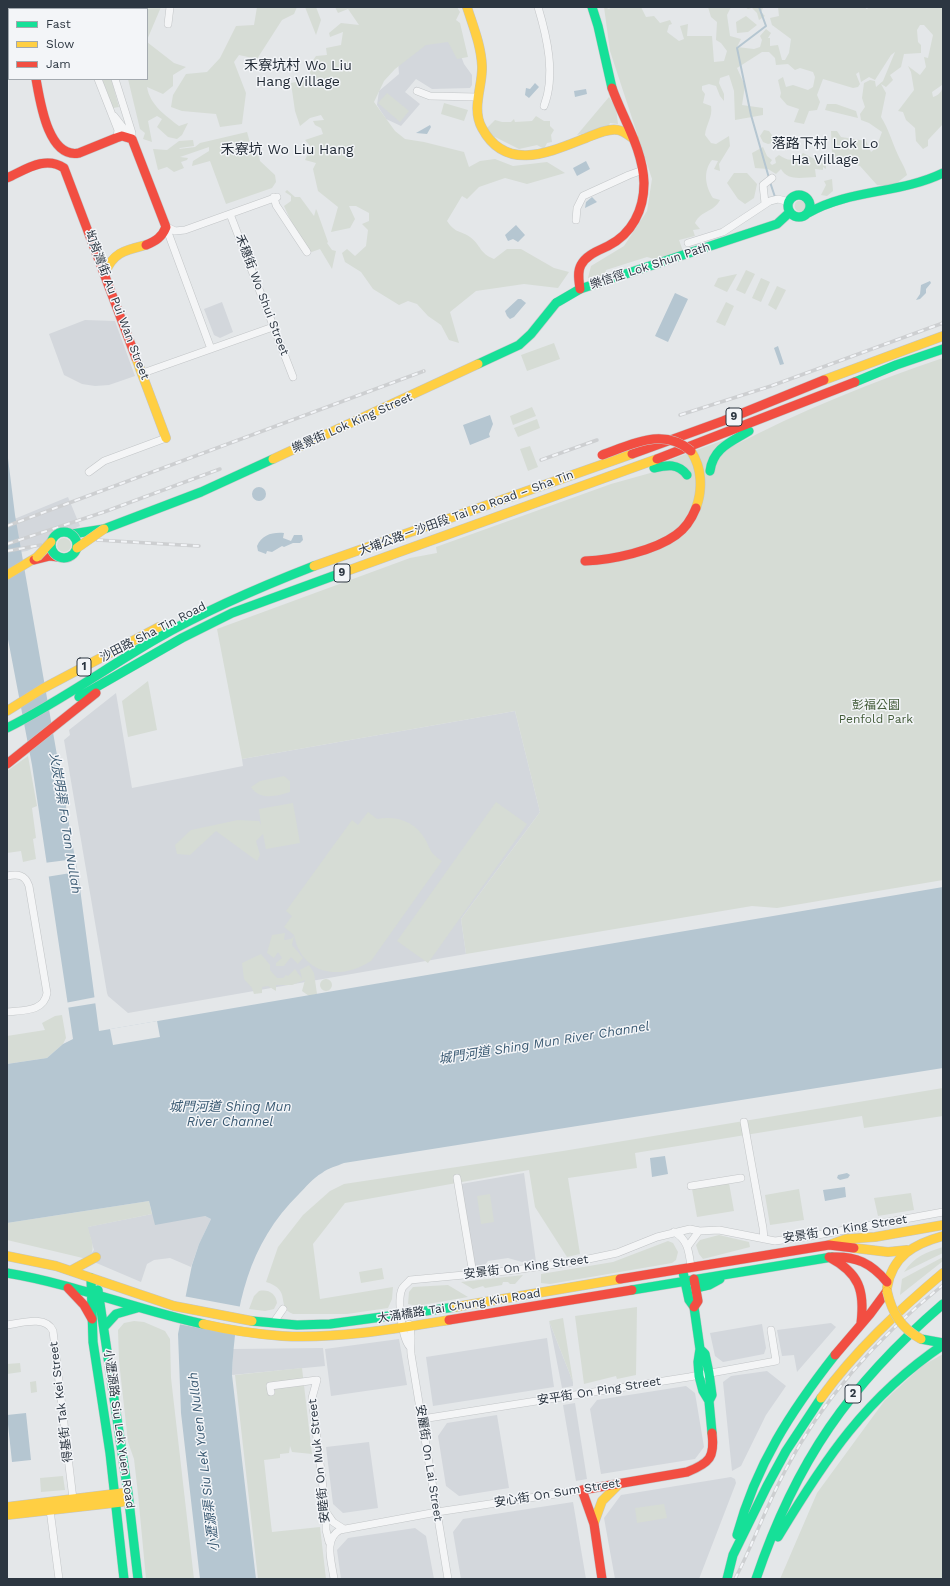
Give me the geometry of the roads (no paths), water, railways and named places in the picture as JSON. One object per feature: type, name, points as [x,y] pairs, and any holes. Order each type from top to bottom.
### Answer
[{"type":"main road","points":[[467,7],[479,40],[481,56],[482,68],[477,97],[477,112],[484,133],[494,145],[512,156],[523,157],[538,155],[609,130],[622,131],[634,140]]},
{"type":"main road","points":[[592,7],[608,72],[619,106],[634,140],[643,170]]},
{"type":"main road","points":[[36,80],[53,141],[52,156],[47,162]]},
{"type":"main road","points":[[609,130],[617,120],[619,106]]},
{"type":"main road","points":[[53,141],[61,151],[67,153],[79,152],[117,137],[128,137],[132,140],[166,227],[164,234],[156,240],[115,255],[104,253],[94,245]]},
{"type":"main road","points":[[67,172],[68,161],[79,152]]},
{"type":"main road","points":[[7,178],[47,162],[57,162],[67,172]]},
{"type":"main road","name":"樂信徑 Lok Shun Path","points":[[643,170],[644,182],[642,200],[633,223],[627,233],[616,241],[585,258],[580,264],[578,276],[580,289],[777,224],[790,212]]},
{"type":"main road","name":"㘭背灣街 Au Pui Wan Street","points":[[67,172],[166,438]]},
{"type":"main road","points":[[789,202],[790,212],[799,217],[826,203],[839,199],[916,185],[943,173]]},
{"type":"main road","name":"樂信徑 Lok Shun Path","points":[[789,202],[794,196],[804,196]]},
{"type":"main road","points":[[804,196],[839,199]]},
{"type":"main road","points":[[804,196],[810,204],[808,213]]},
{"type":"main road","points":[[105,273],[106,266],[115,255]]},
{"type":"main road","name":"樂景街 Lok King Street","points":[[72,534],[104,529],[201,492],[500,356],[519,346],[526,340],[556,303],[580,289]]},
{"type":"main road","name":"大埔公路－沙田段 Tai Po Road – Sha Tin","points":[[7,737],[23,725],[53,708],[171,631],[262,587],[472,509],[500,502],[716,424],[782,399],[863,365],[943,336]]},
{"type":"main road","name":"大埔公路－沙田段 Tai Po Road – Sha Tin","points":[[53,708],[108,682],[163,648],[209,623],[232,613],[376,560],[625,472],[771,416],[896,365],[943,349]]},
{"type":"main road","points":[[710,472],[710,461],[714,453],[771,416]]},
{"type":"main road","points":[[472,509],[496,494],[641,442],[663,438],[682,443],[688,448],[696,459],[700,471],[701,486],[699,500],[694,514],[677,535],[665,543],[652,547],[602,560],[585,561]]},
{"type":"main road","points":[[625,472],[647,470],[670,464],[677,466],[687,475]]},
{"type":"main road","name":"樂景街 Lok King Street","points":[[77,548],[104,529]]},
{"type":"main road","points":[[7,575],[34,560],[46,557],[70,557],[77,548],[77,540],[68,532],[59,533],[52,538],[51,542],[34,560]]},
{"type":"main road","points":[[51,542],[52,551],[58,557]]},
{"type":"main road","name":"沙田路 Sha Tin Road","points":[[7,711],[47,687],[195,608],[262,587]]},
{"type":"main road","name":"沙田路 Sha Tin Road","points":[[7,764],[88,702],[108,682]]},
{"type":"main road","name":"大埔公路－沙田段 Tai Po Road – Sha Tin","points":[[7,728],[23,725]]},
{"type":"main road","points":[[855,1248],[943,1225]]},
{"type":"main road","points":[[733,1555],[746,1502],[766,1456],[800,1401],[861,1323],[876,1309],[887,1287],[897,1260],[907,1250],[921,1242],[943,1236]]},
{"type":"main road","name":"大涌橋路 Tai Chung Kiu Road","points":[[7,1256],[28,1258],[72,1270],[135,1294],[174,1306],[212,1315],[276,1324],[338,1324],[526,1296],[829,1245],[846,1239],[855,1248],[829,1258],[727,1275],[689,1279],[406,1326],[322,1336],[298,1336],[244,1332],[172,1317],[66,1285],[7,1272]]},
{"type":"main road","points":[[855,1248],[885,1253],[907,1250]]},
{"type":"main road","points":[[855,1248],[870,1264],[887,1287],[890,1306],[897,1320],[908,1331],[921,1339],[943,1344]]},
{"type":"main road","points":[[72,1270],[96,1257]]},
{"type":"main road","points":[[829,1258],[847,1269],[859,1283],[863,1293],[861,1323]]},
{"type":"main road","points":[[686,1268],[689,1279]]},
{"type":"main road","name":"2","points":[[727,1579],[733,1555],[782,1455],[824,1390],[854,1354],[883,1324],[943,1273]]},
{"type":"main road","points":[[696,1288],[710,1285],[727,1275]]},
{"type":"main road","name":"小瀝源路 Siu Lek Yuen Road","points":[[93,1279],[95,1294],[105,1326],[129,1497],[138,1579]]},
{"type":"main road","name":"安心街 On Sum Street","points":[[689,1279],[696,1288],[698,1301],[694,1307]]},
{"type":"main road","name":"安心街 On Sum Street","points":[[582,1490],[687,1472],[706,1462],[712,1453],[714,1443],[709,1401],[712,1394],[705,1374],[705,1354],[700,1349],[694,1307],[689,1300],[689,1279]]},
{"type":"main road","points":[[66,1285],[84,1304],[92,1319]]},
{"type":"main road","name":"小瀝源路 Siu Lek Yuen Road","points":[[95,1294],[92,1319],[98,1380],[110,1453],[124,1579]]},
{"type":"main road","name":"2","points":[[758,1574],[771,1536],[791,1490],[834,1418],[890,1352],[943,1304]]},
{"type":"main road","points":[[105,1326],[116,1314],[138,1307]]},
{"type":"main road","points":[[758,1574],[780,1532],[815,1478],[854,1424],[894,1383],[943,1344]]},
{"type":"main road","points":[[594,1524],[600,1503],[608,1492],[620,1484]]},
{"type":"main road","points":[[582,1490],[594,1524],[602,1579]]},
{"type":"main road","points":[[7,1507],[73,1499],[129,1497]]},
{"type":"main road","points":[[7,1515],[50,1510],[115,1498]]},
{"type":"street","points":[[168,24],[170,7]]},
{"type":"street","points":[[538,7],[545,30],[549,64],[549,87],[544,106]]},
{"type":"street","points":[[98,80],[118,130],[117,137]]},
{"type":"street","points":[[115,80],[132,133],[132,140]]},
{"type":"street","points":[[417,92],[430,96],[477,97]]},
{"type":"street","points":[[111,114],[132,140]]},
{"type":"street","points":[[576,220],[577,208],[583,196],[643,170]]},
{"type":"street","points":[[765,203],[763,185],[772,178]]},
{"type":"street","points":[[166,227],[175,231],[185,230],[275,197],[276,205],[307,252]]},
{"type":"street","name":"樂信徑 Lok Shun Path","points":[[688,243],[729,229],[765,203],[778,199],[789,202]]},
{"type":"street","name":"禾穗街 Wo Shui Street","points":[[230,214],[293,377]]},
{"type":"street","points":[[166,227],[211,349]]},
{"type":"street","points":[[143,373],[273,327]]},
{"type":"street","points":[[89,472],[104,461],[166,438]]},
{"type":"street","points":[[7,876],[20,875],[28,882],[48,993],[45,1001],[39,1007],[7,1012]]},
{"type":"street","points":[[744,1122],[764,1239]]},
{"type":"street","points":[[458,1178],[473,1274]]},
{"type":"street","points":[[691,1186],[741,1178]]},
{"type":"street","name":"安景街 On King Street","points":[[402,1314],[400,1300],[402,1289],[410,1280],[579,1261],[617,1253],[674,1232],[690,1229],[699,1231],[716,1230],[775,1241],[812,1236],[943,1212]]},
{"type":"street","points":[[686,1268],[688,1246],[699,1231]]},
{"type":"street","points":[[674,1232],[680,1235],[688,1246]]},
{"type":"street","points":[[276,1324],[276,1319],[283,1309]]},
{"type":"street","name":"安麗街 On Lai Street","points":[[402,1314],[406,1326],[406,1343],[410,1347],[448,1579]]},
{"type":"street","name":"得基街 Tak Kei Street","points":[[7,1325],[42,1322],[48,1324],[52,1328],[73,1499]]},
{"type":"street","name":"安平街 On Ping Street","points":[[422,1419],[705,1374],[776,1361],[771,1330]]},
{"type":"street","name":"安睦街 On Muk Street","points":[[271,1392],[270,1386],[317,1380],[312,1398],[326,1512],[326,1530],[330,1542]]},
{"type":"street","name":"安心街 On Sum Street","points":[[344,1529],[437,1512],[582,1490]]},
{"type":"street","points":[[50,1510],[59,1579]]},
{"type":"street","points":[[326,1512],[333,1522],[344,1529],[333,1535],[330,1542],[334,1579]]},
{"type":"water","points":[[535,83],[539,87],[529,98],[525,95],[526,88],[530,89]]},
{"type":"water","points":[[586,89],[587,94],[575,97],[574,91]]},
{"type":"water","points":[[430,125],[431,127],[427,134],[416,133]]},
{"type":"water","points":[[586,161],[590,169],[577,176],[573,168]]},
{"type":"water","points":[[592,197],[597,202],[585,208],[586,202]]},
{"type":"water","points":[[516,225],[525,235],[518,242],[513,239],[508,241],[505,235]]},
{"type":"water","points":[[930,281],[931,283],[926,289],[926,293],[920,299],[916,300],[920,294],[921,285]]},
{"type":"water","points":[[675,293],[688,299],[668,342],[655,336]]},
{"type":"water","points":[[518,299],[521,299],[526,303],[514,317],[510,319],[505,311]]},
{"type":"water","points":[[778,346],[784,364],[780,365],[774,348]]},
{"type":"water","points":[[490,415],[493,424],[489,434],[490,437],[470,445],[463,425]]},
{"type":"water","name":"城門河道 Shing Mun River Channel","points":[[7,450],[15,515],[79,881],[99,1031],[943,887],[943,1068],[344,1163],[327,1170],[310,1183],[282,1213],[267,1234],[256,1255],[241,1301],[237,1325],[232,1375],[256,1579],[200,1579],[181,1413],[178,1334],[192,1265],[199,1244],[211,1219],[205,1216],[155,1225],[149,1201],[7,1223],[7,1064],[47,1058],[63,1044],[73,1039],[32,765],[7,634]]},
{"type":"water","points":[[259,487],[264,489],[266,494],[264,499],[259,501],[254,499],[252,494],[254,489]]},
{"type":"water","points":[[275,533],[284,533],[283,538],[291,541],[294,535],[302,535],[303,540],[300,543],[293,543],[284,547],[282,546],[272,552],[267,551],[266,554],[258,551],[257,546],[262,539]]},
{"type":"water","points":[[665,1156],[668,1174],[652,1177],[650,1158]]},
{"type":"water","points":[[847,1173],[850,1175],[848,1178],[840,1180],[837,1178],[838,1175]]},
{"type":"water","points":[[845,1187],[846,1197],[825,1201],[823,1190]]},
{"type":"water","points":[[26,1413],[31,1460],[12,1462],[7,1415]]},
{"type":"waterway","points":[[759,7],[766,26],[737,48],[751,115],[769,178]]},
{"type":"waterway","points":[[770,182],[775,197]]},
{"type":"railway","points":[[680,415],[771,386],[943,323]]},
{"type":"railway","points":[[7,526],[424,371]]},
{"type":"railway","points":[[541,460],[597,440]]},
{"type":"railway","points":[[7,544],[104,512],[220,469]]},
{"type":"railway","points":[[97,540],[199,546]]},
{"type":"railway","points":[[7,551],[41,545]]},
{"type":"railway","points":[[735,1579],[785,1471],[817,1418],[874,1347],[943,1285]]},
{"type":"district","name":"禾寮坑村 Wo Liu Hang Village","points":[[298,74]]},
{"type":"district","name":"禾寮坑 Wo Liu Hang","points":[[287,150]]},
{"type":"district","name":"落路下村 Lok Lo Ha Village","points":[[825,152]]},
{"type":"park label","name":"彭福公園 Penfold Park","points":[[876,712]]},
{"type":"water label","name":"火炭明渠 Fo Tan Nullah","points":[[65,823]]},
{"type":"water label","name":"小瀝源渠 Siu Lek Yuen Nullah","points":[[204,1462]]}]
